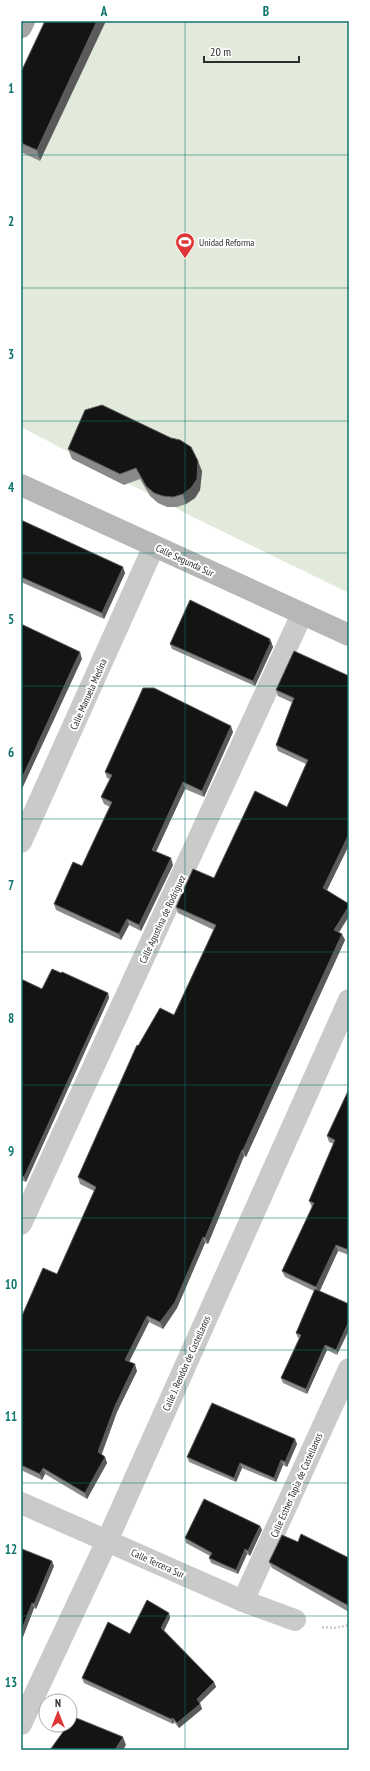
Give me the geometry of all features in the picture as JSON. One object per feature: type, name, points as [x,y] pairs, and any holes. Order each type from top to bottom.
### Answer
[{"type":"main road","points":[[21,27],[24,21]]},
{"type":"street","name":"Calle Segunda Sur","points":[[21,485],[349,635]]},
{"type":"street","name":"Calle Manuela Medina","points":[[21,842],[154,546]]},
{"type":"street","name":"Calle Agustina de Rodríguez","points":[[21,1224],[302,614]]},
{"type":"street","name":"Calle J. Rendón de Castellanos","points":[[21,1724],[107,1541],[349,1000]]},
{"type":"street","name":"Calle Esther Tapia de Castellanos","points":[[243,1601],[349,1369]]},
{"type":"street","name":"Calle Tercera Sur","points":[[21,1503],[243,1601],[295,1620]]},
{"type":"green space","name":"Unidad Reforma","points":[[54,21],[349,21],[349,593],[193,517],[21,427],[21,91]]},
{"type":"building","points":[[45,21],[97,21],[37,150],[21,143],[21,72]]},
{"type":"building","points":[[102,405],[171,438],[180,440],[191,447],[198,461],[197,479],[191,488],[183,494],[173,497],[163,496],[154,493],[146,486],[136,468],[120,474],[68,449],[85,410]]},
{"type":"building","points":[[21,520],[123,567],[102,613],[21,577]]},
{"type":"building","points":[[190,600],[270,639],[269,641],[271,642],[253,681],[170,644]]},
{"type":"building","points":[[21,624],[80,652],[21,780]]},
{"type":"building","points":[[294,651],[349,676],[349,834],[323,888],[349,904],[349,906],[334,930],[342,934],[242,1150],[205,1238],[203,1237],[175,1302],[160,1322],[147,1316],[125,1360],[135,1364],[115,1406],[98,1452],[105,1457],[85,1493],[43,1468],[40,1474],[21,1465],[21,1318],[43,1268],[57,1274],[96,1187],[78,1177],[137,1045],[138,1046],[160,1008],[174,1015],[216,925],[176,907],[193,869],[214,878],[255,791],[287,807],[308,760],[276,745],[294,698],[276,690]]},
{"type":"building","points":[[143,688],[154,688],[231,726],[202,791],[183,782],[152,850],[171,858],[139,925],[127,919],[119,934],[54,904],[73,862],[82,866],[112,802],[101,797],[112,775],[105,772]]},
{"type":"building","points":[[52,969],[108,993],[24,1177],[21,1175],[21,979],[42,989]]},
{"type":"building","points":[[349,1089],[349,1250],[336,1245],[316,1287],[282,1271],[314,1203],[309,1201],[335,1140],[327,1136]]},
{"type":"building","points":[[315,1289],[349,1304],[349,1321],[336,1350],[325,1345],[306,1389],[281,1378],[301,1335],[296,1333]]},
{"type":"building","points":[[212,1403],[295,1439],[285,1462],[281,1460],[274,1478],[240,1463],[234,1478],[187,1457]]},
{"type":"building","points":[[204,1499],[260,1526],[248,1551],[245,1549],[236,1570],[209,1558],[212,1553],[185,1538]]},
{"type":"building","points":[[301,1534],[349,1558],[349,1606],[269,1562],[282,1535],[298,1542]]},
{"type":"building","points":[[22,1549],[52,1561],[34,1604],[32,1603],[21,1632],[21,1553]]},
{"type":"building","points":[[147,1600],[169,1613],[161,1628],[214,1682],[197,1699],[200,1704],[177,1723],[173,1718],[171,1719],[82,1678],[108,1622],[130,1634]]},
{"type":"building","points":[[78,1719],[123,1737],[115,1750],[50,1750],[62,1733],[78,1733]]},
{"type":"place","name":"Unidad Reforma","points":[[185,259]]}]
